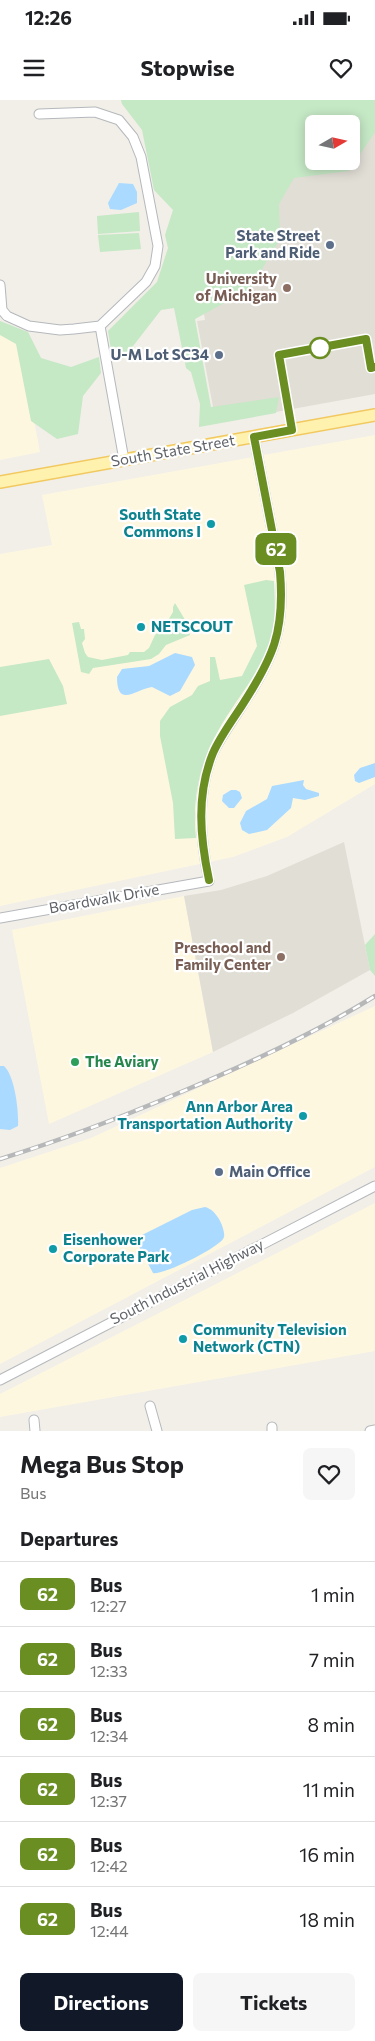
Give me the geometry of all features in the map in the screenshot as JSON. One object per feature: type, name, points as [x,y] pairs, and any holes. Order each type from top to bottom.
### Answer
[{"type":"main road","name":"South State Street","points":[[0,482],[375,415]]},
{"type":"street","points":[[0,286],[2,310],[7,316],[29,326],[60,330],[100,326],[146,282],[155,266],[158,246],[141,157],[133,137],[119,120],[95,112],[39,114]]},
{"type":"street","points":[[100,326],[124,460]]},
{"type":"street","name":"Boardwalk Drive","points":[[0,918],[209,880],[200,826],[201,801],[207,773],[214,752],[224,732],[264,672],[274,649],[280,622],[282,594],[280,572],[254,437]]},
{"type":"street","name":"South Industrial Highway","points":[[0,1380],[375,1186]]},
{"type":"street","points":[[150,1406],[156,1431]]},
{"type":"street","points":[[34,1420],[35,1431]]},
{"type":"street","points":[[370,1431],[375,1430]]},
{"type":"shaded area","name":"University of Michigan","points":[[164,100],[375,100],[375,394],[216,423],[197,321],[205,320],[195,256]]},
{"type":"shaded area","points":[[0,330],[20,347],[40,452],[0,460]]},
{"type":"shaded area","points":[[375,435],[375,784],[287,837],[233,857],[0,906],[0,554],[52,545],[42,495]]},
{"type":"shaded area","name":"Preschool and Family Center","points":[[344,842],[370,970],[293,1013],[213,1052],[184,896],[221,890],[267,876]]},
{"type":"shaded area","points":[[184,896],[213,1052],[49,1124],[12,930]]},
{"type":"shaded area","points":[[375,1006],[375,1167],[0,1364],[0,1168],[91,1138]]},
{"type":"shaded area","points":[[375,1203],[375,1351],[0,1417],[0,1394]]},
{"type":"green space","points":[[121,100],[375,100],[375,132],[360,154],[360,115],[305,115],[305,170],[350,170],[294,178],[279,204],[280,239],[250,289],[195,319],[211,407],[279,397],[276,413],[199,427],[200,404],[191,372],[186,368],[174,308],[161,310],[123,359],[113,362],[108,331],[157,282],[168,248],[165,235],[173,210],[154,190],[142,130]]},
{"type":"green space","points":[[139,212],[140,231],[98,234],[97,216]]},
{"type":"green space","points":[[139,233],[141,249],[100,252],[98,235]]},
{"type":"green space","points":[[0,321],[28,332],[41,358],[71,367],[99,357],[101,373],[83,396],[78,434],[57,439],[31,421],[16,344],[0,335]]},
{"type":"green space","points":[[266,580],[274,581],[275,603],[273,631],[267,651],[218,731],[206,756],[196,797],[196,838],[175,839],[173,803],[160,736],[160,721],[170,707],[192,695],[198,686],[210,681],[210,657],[215,657],[220,680],[242,676],[257,646],[244,585]]},
{"type":"green space","points":[[175,603],[187,623],[190,635],[166,645],[159,654],[151,659],[93,668],[89,674],[81,672],[72,623],[79,622],[81,629],[84,629],[85,639],[82,643],[88,657],[102,660],[128,655],[130,652],[144,652],[149,648],[155,635],[162,628],[168,632],[172,625],[167,622],[173,612]]},
{"type":"green space","points":[[49,659],[63,686],[67,704],[0,716],[0,667]]},
{"type":"green space","points":[[375,934],[375,976],[370,970],[365,945]]},
{"type":"water","points":[[119,183],[133,184],[137,192],[137,203],[121,210],[110,209],[108,203]]},
{"type":"water","points":[[175,653],[192,657],[195,665],[180,691],[170,696],[152,687],[128,695],[120,692],[117,677],[122,669],[149,666]]},
{"type":"water","points":[[375,763],[375,777],[359,783],[355,781],[354,775],[360,768]]},
{"type":"water","points":[[304,780],[303,785],[306,789],[319,793],[319,796],[305,800],[293,798],[291,808],[267,830],[249,834],[242,830],[240,823],[246,811],[267,799],[272,786]]},
{"type":"water","points":[[231,790],[240,792],[242,798],[234,808],[229,808],[222,801],[223,795]]},
{"type":"water","points":[[0,1066],[4,1066],[8,1071],[14,1086],[17,1104],[18,1126],[10,1130],[0,1129]]},
{"type":"water","points":[[205,1207],[210,1209],[220,1221],[224,1235],[221,1241],[214,1247],[179,1265],[159,1273],[153,1273],[137,1243],[138,1237],[192,1210]]},
{"type":"railway","points":[[0,1159],[92,1128],[206,1081],[304,1036],[375,996]]},
{"type":"bus line","name":"62","points":[[209,880],[200,826],[201,801],[207,773],[214,752],[224,732],[264,672],[274,649],[280,622],[282,594],[280,572],[254,437],[292,430],[279,355],[366,339],[371,368],[375,367]]},
{"type":"place","name":"State Street Park and Ride","points":[[330,245]]},
{"type":"place","name":"University of Michigan","points":[[287,288]]},
{"type":"place","name":"U-M Lot SC34","points":[[219,355]]},
{"type":"place","name":"South State Commons I","points":[[211,524]]},
{"type":"place","name":"NETSCOUT","points":[[141,627]]},
{"type":"place","name":"Preschool and Family Center","points":[[281,957]]},
{"type":"place","name":"The Aviary","points":[[75,1062]]},
{"type":"place","name":"Ann Arbor Area Transportation Authority","points":[[303,1116]]},
{"type":"place","name":"Main Office","points":[[219,1172]]},
{"type":"place","name":"Eisenhower Corporate Park","points":[[53,1249]]},
{"type":"place","name":"Community Television Network (CTN)","points":[[183,1339]]}]
